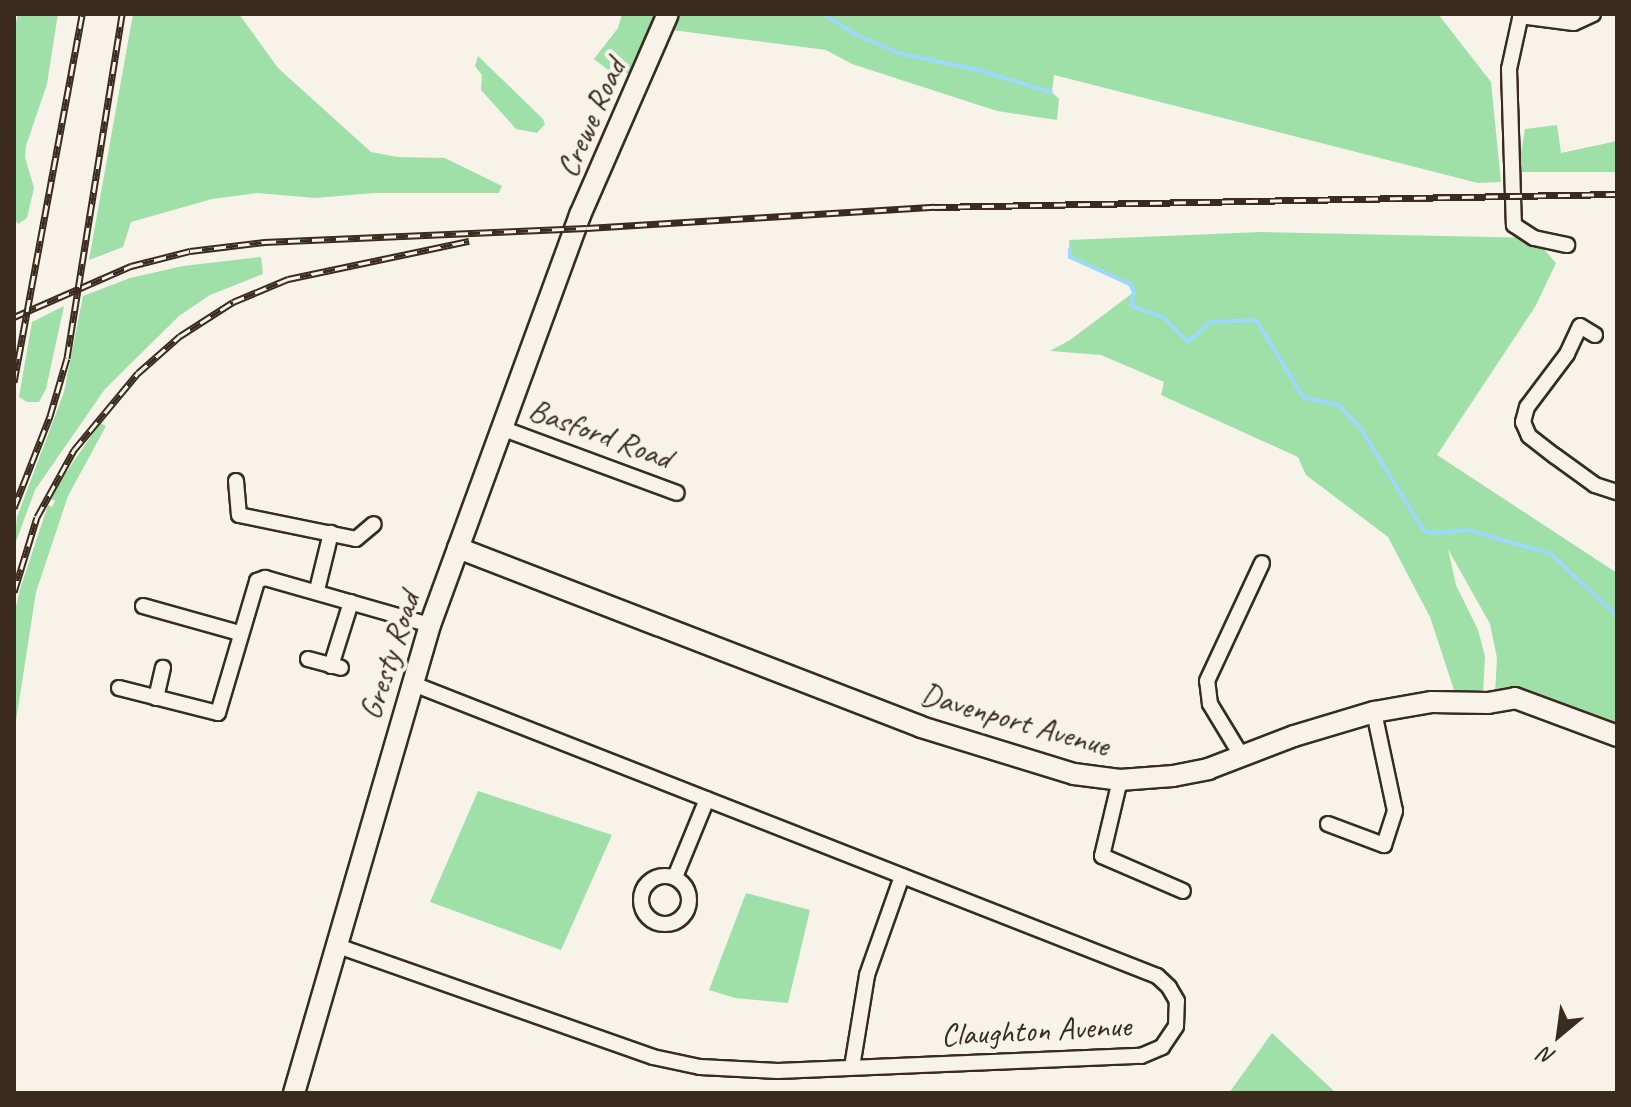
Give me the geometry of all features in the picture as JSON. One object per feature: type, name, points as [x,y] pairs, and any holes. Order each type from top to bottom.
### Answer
[{"type":"street","name":"Crewe Road","points":[[568,246],[668,14]]},
{"type":"street","points":[[1567,245],[1534,238],[1514,225],[1509,69],[1520,15],[1574,23],[1593,14]]},
{"type":"street","name":"Gresty Road","points":[[296,1092],[411,683],[568,246]]},
{"type":"street","points":[[1595,335],[1574,322],[1567,354],[1527,407],[1524,427],[1529,436],[1595,485],[1617,492]]},
{"type":"street","name":"Basford Road","points":[[504,429],[677,493]]},
{"type":"street","points":[[236,481],[239,515],[356,539],[374,524]]},
{"type":"street","points":[[317,590],[331,533]]},
{"type":"street","name":"Davenport Avenue","points":[[458,548],[921,727],[1034,764],[1120,780],[1173,776],[1208,769],[1241,755],[1374,712],[1432,702],[1488,703],[1515,698],[1617,736]]},
{"type":"street","points":[[1241,755],[1210,704],[1207,681],[1262,563]]},
{"type":"street","points":[[119,688],[218,713],[257,581],[265,578],[317,590],[430,625]]},
{"type":"street","points":[[308,659],[336,667],[351,602]]},
{"type":"street","points":[[143,606],[240,633]]},
{"type":"street","points":[[156,698],[163,668]]},
{"type":"street","name":"Claughton Avenue","points":[[335,945],[653,1057],[700,1067],[778,1071],[1141,1056],[1162,1047],[1176,1026],[1177,1001],[1169,987],[1157,976],[411,683]]},
{"type":"street","points":[[1328,824],[1384,845],[1395,811],[1374,712]]},
{"type":"street","points":[[1120,780],[1102,856],[1183,891]]},
{"type":"street","points":[[675,877],[707,799]]},
{"type":"street","points":[[852,1067],[867,975],[902,876]]},
{"type":"green space","points":[[18,14],[58,14],[47,84],[26,146],[25,157],[34,188],[27,218],[18,224],[14,219],[14,30]]},
{"type":"green space","points":[[133,14],[239,14],[278,68],[371,152],[397,157],[445,158],[502,186],[499,193],[374,193],[315,198],[257,193],[212,199],[131,222],[123,247],[89,260]]},
{"type":"green space","points":[[622,14],[658,14],[631,74],[608,70],[594,59],[618,28]]},
{"type":"green space","points":[[678,14],[1438,14],[1491,82],[1501,182],[1478,183],[1054,75],[1052,92],[1059,99],[1057,120],[997,111],[852,64],[826,50],[672,30]]},
{"type":"green space","points":[[478,56],[543,119],[545,124],[537,133],[516,129],[481,90],[482,75],[475,66]]},
{"type":"green space","points":[[1557,125],[1561,153],[1617,141],[1617,172],[1518,172],[1525,129]]},
{"type":"green space","points":[[1261,232],[1534,238],[1556,263],[1535,307],[1437,455],[1617,573],[1617,723],[1594,714],[1495,694],[1497,658],[1490,624],[1448,549],[1456,585],[1478,630],[1485,656],[1483,695],[1455,693],[1430,617],[1388,537],[1306,475],[1298,457],[1161,395],[1164,382],[1101,355],[1050,351],[1070,340],[1134,292],[1130,284],[1070,257],[1069,240]]},
{"type":"green space","points":[[261,257],[263,274],[210,295],[179,316],[105,389],[35,490],[14,547],[17,517],[64,392],[83,296],[130,278],[183,266]]},
{"type":"green space","points":[[64,306],[46,389],[39,402],[27,402],[19,397],[32,322]]},
{"type":"green space","points":[[100,423],[106,426],[68,496],[36,592],[14,734],[14,615],[20,589],[48,505],[52,507],[55,501],[51,499],[63,477]]},
{"type":"green space","points":[[478,791],[612,835],[561,950],[430,902]]},
{"type":"green space","points":[[746,893],[810,910],[788,1003],[735,998],[709,990]]},
{"type":"green space","points":[[1272,1033],[1336,1093],[1229,1093]]},
{"type":"waterway","points":[[823,14],[855,34],[898,53],[978,70],[1051,92]]},
{"type":"waterway","points":[[1070,249],[1070,257],[1130,284],[1134,292],[1131,306],[1163,317],[1188,342],[1211,322],[1256,320],[1303,397],[1339,405],[1361,429],[1422,528],[1429,533],[1468,530],[1551,554],[1617,616]]},
{"type":"railway","points":[[14,382],[82,14]]},
{"type":"railway","points":[[14,508],[50,416],[67,358],[122,14]]},
{"type":"railway","points":[[14,317],[131,266],[190,251],[264,242],[587,228],[934,207],[1617,194]]},
{"type":"railway","points":[[14,592],[37,517],[74,450],[138,373],[180,336],[233,302],[288,279],[469,241]]}]
